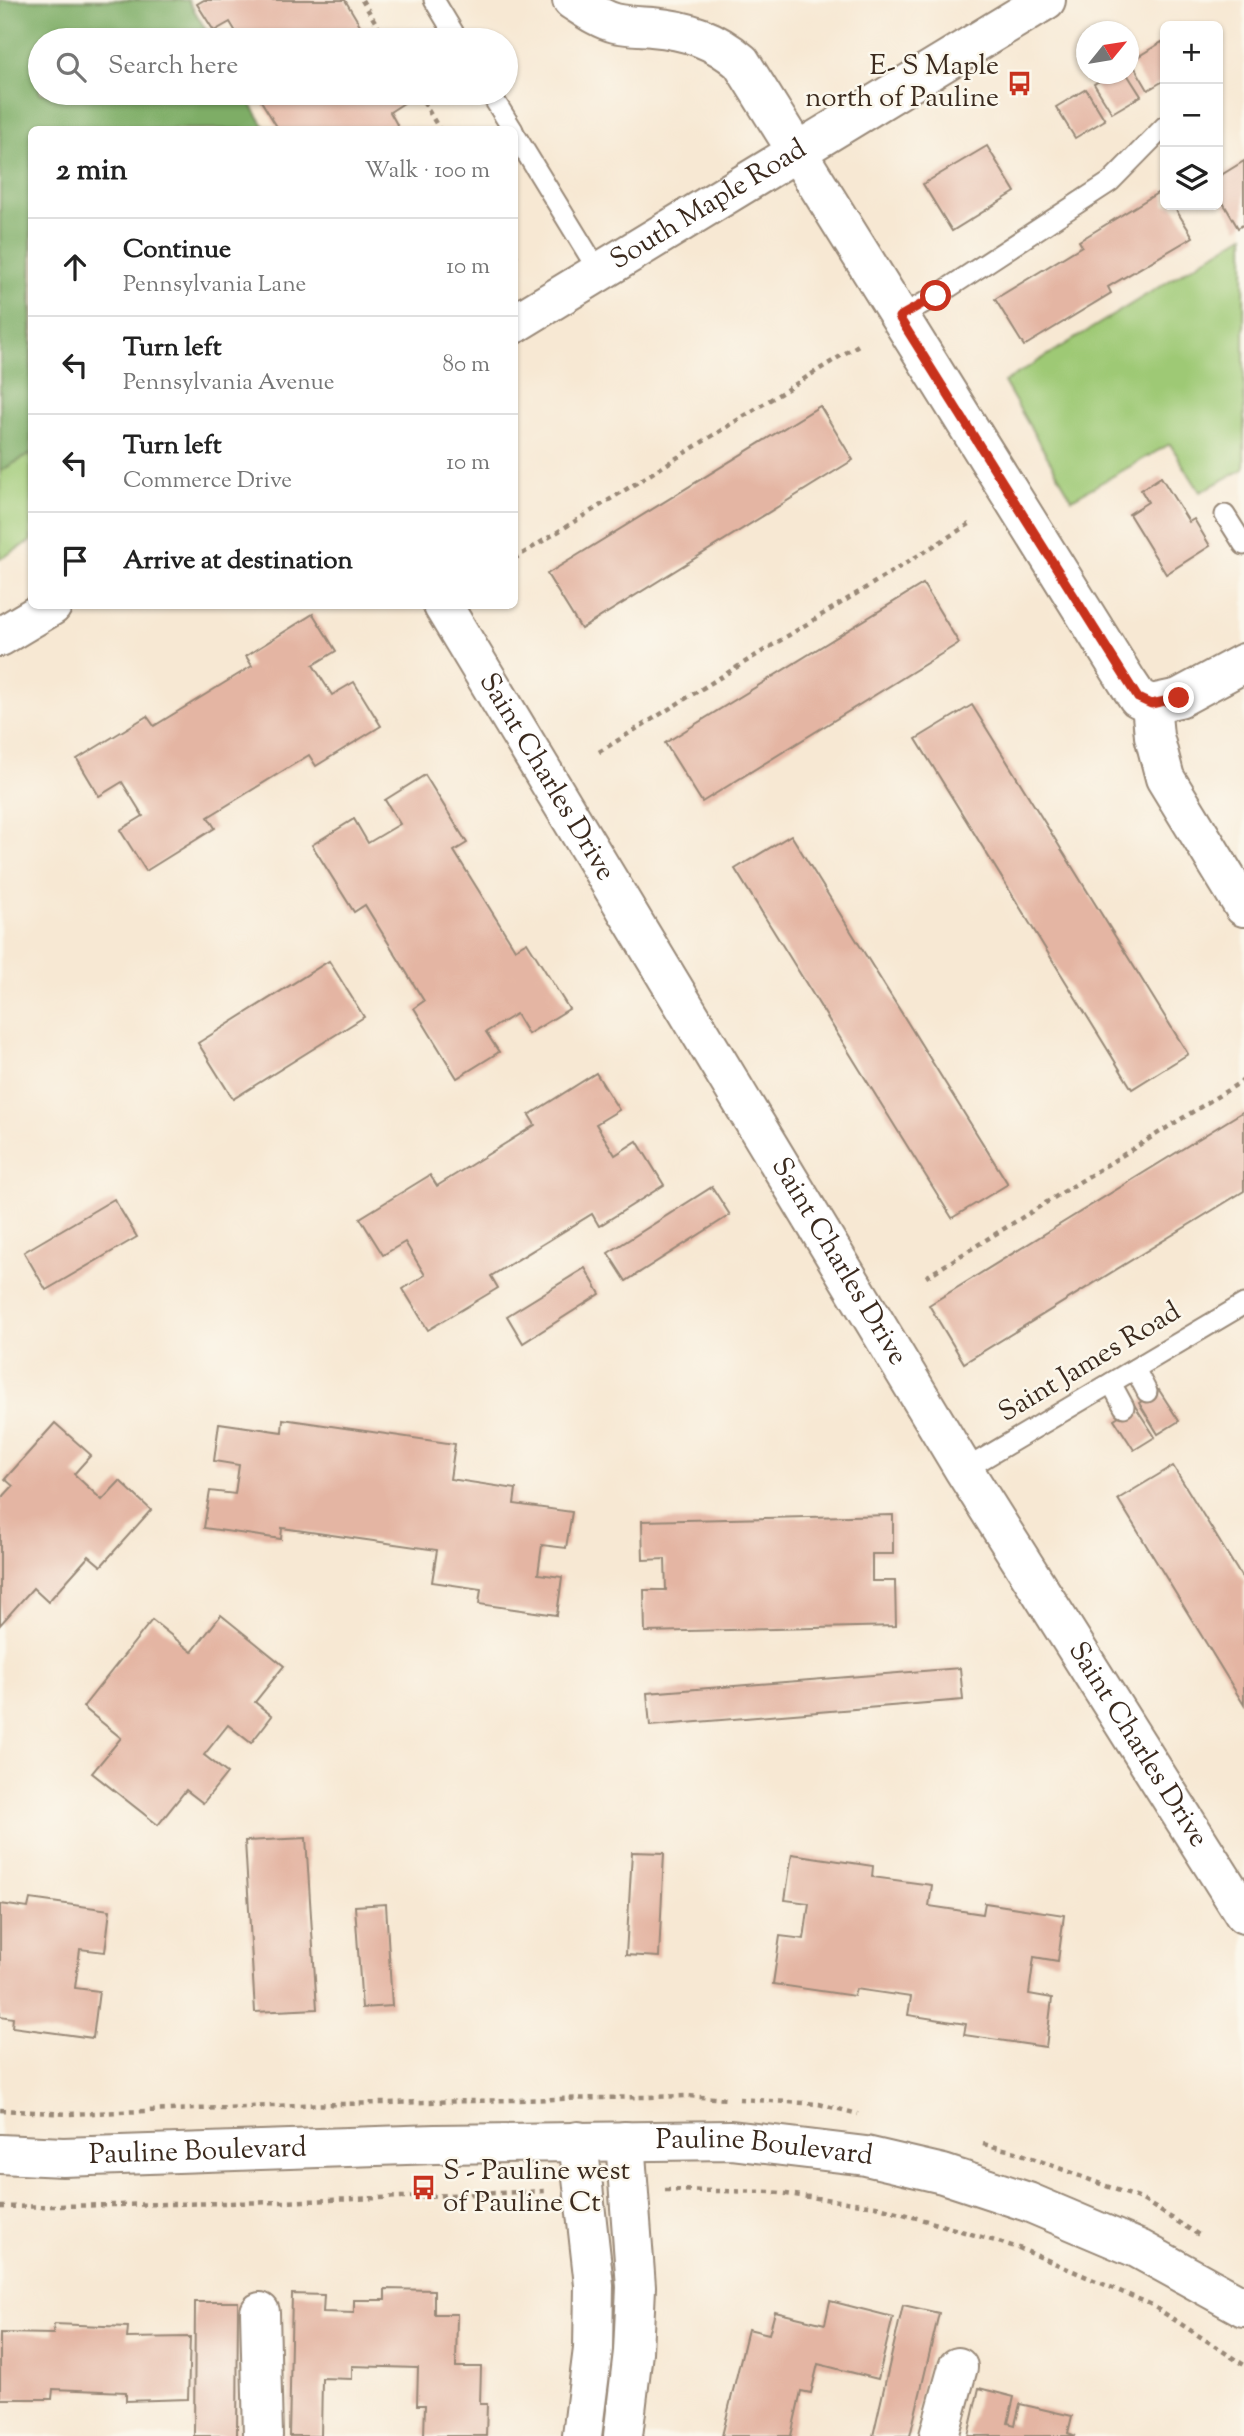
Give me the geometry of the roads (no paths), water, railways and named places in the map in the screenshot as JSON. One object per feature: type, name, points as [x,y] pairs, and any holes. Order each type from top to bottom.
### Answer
[{"type":"street","points":[[572,0],[596,16],[617,24],[673,29],[699,35],[723,46],[741,62],[1138,698],[1151,704],[1179,698],[1244,663]]},
{"type":"street","name":"South Maple Road","points":[[518,322],[1046,0]]},
{"type":"street","points":[[0,637],[47,609]]},
{"type":"street","name":"Saint Charles Drive","points":[[445,609],[964,1470],[1244,1914]]},
{"type":"street","points":[[1151,704],[1154,736],[1165,778],[1244,907]]},
{"type":"street","name":"Pauline Boulevard","points":[[0,2154],[63,2157],[435,2144],[731,2140],[866,2156],[943,2174],[1028,2202],[1139,2249],[1244,2307]]},
{"type":"street","points":[[578,2141],[594,2285],[593,2349],[582,2436]]},
{"type":"street","points":[[623,2436],[633,2352],[636,2287],[625,2141]]},
{"type":"street","points":[[260,2312],[263,2436]]},
{"type":"street","points":[[939,2436],[958,2367]]},
{"type":"lane","points":[[434,0],[451,28]]},
{"type":"lane","points":[[498,105],[511,126]]},
{"type":"lane","points":[[899,317],[958,282],[1110,182],[1160,130]]},
{"type":"lane","points":[[518,138],[599,272]]},
{"type":"lane","points":[[1225,515],[1244,545]]},
{"type":"lane","name":"Saint James Road","points":[[964,1470],[1244,1304]]},
{"type":"lane","points":[[1135,1369],[1147,1392]]},
{"type":"lane","points":[[1111,1383],[1124,1407]]},
{"type":"place","name":"E- S Maple north of Pauline","points":[[1019,83]]},
{"type":"place","name":"S - Pauline west of Pauline Ct","points":[[423,2188]]}]
